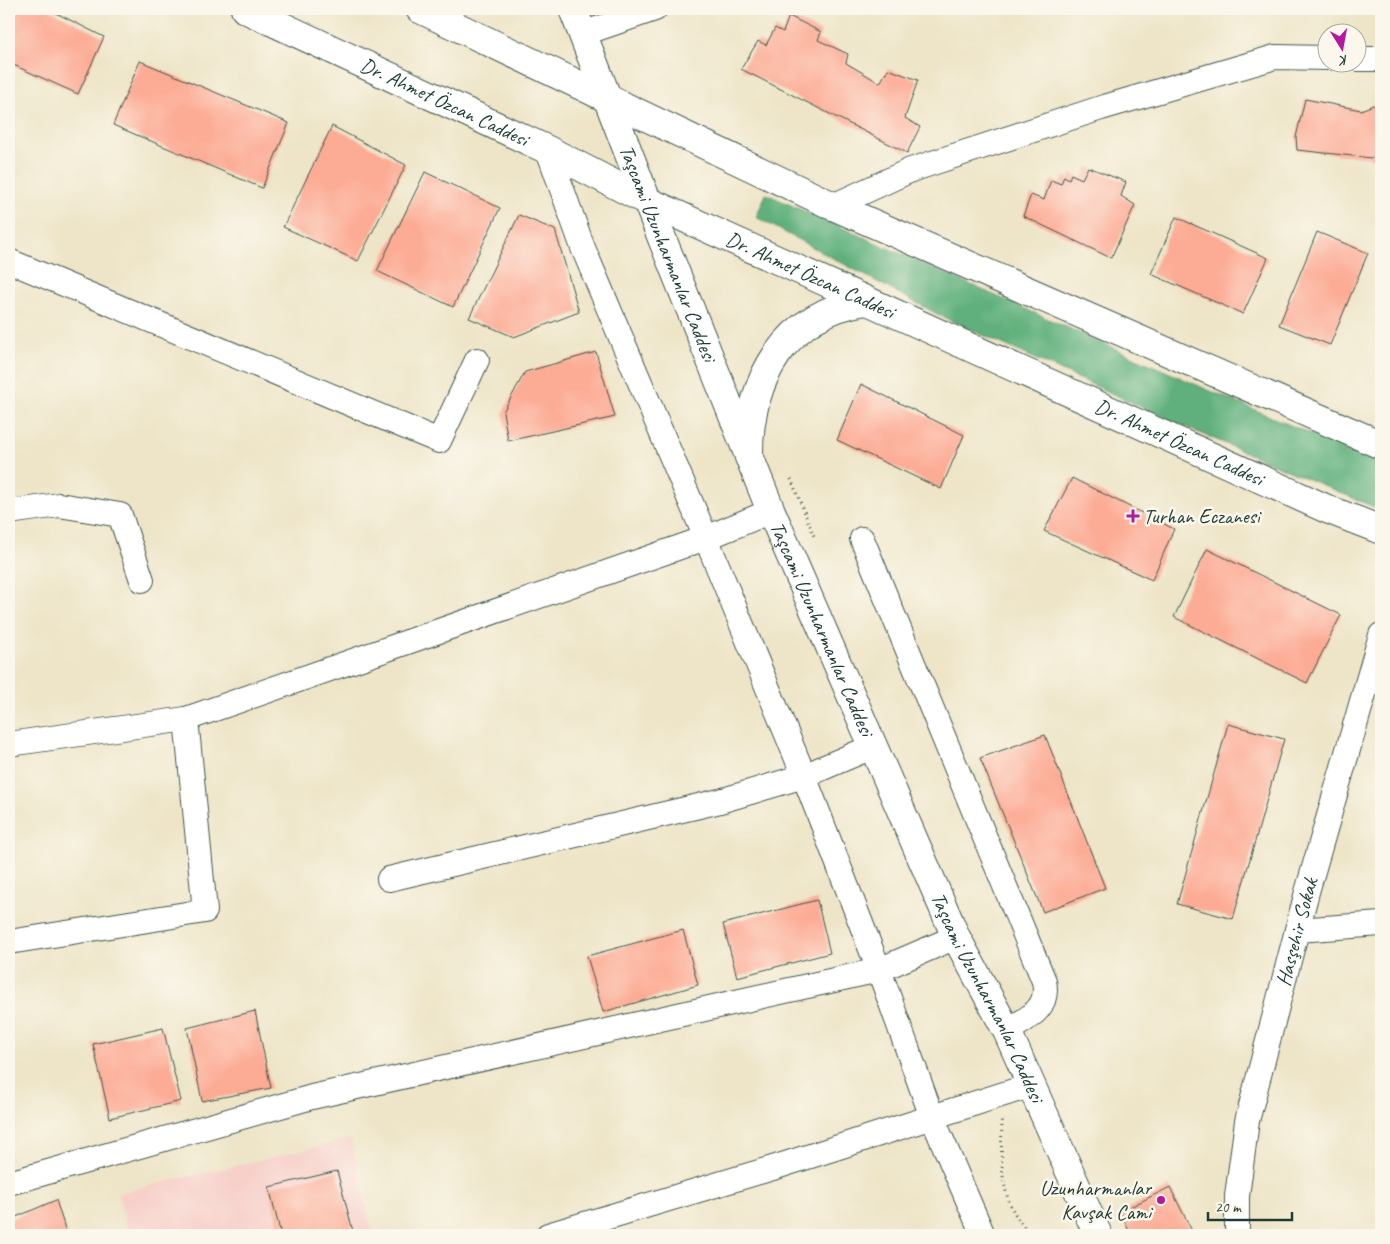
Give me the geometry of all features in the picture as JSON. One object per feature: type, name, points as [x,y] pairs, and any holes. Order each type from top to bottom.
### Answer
[{"type":"main road","name":"Dr. Ahmet Özcan Caddesi","points":[[245,9],[548,150],[646,201],[1326,509],[1381,530]]},
{"type":"main road","points":[[420,9],[833,206],[1381,445]]},
{"type":"main road","name":"Taşcami Uzunharmanlar Caddesi","points":[[573,9],[646,201],[771,511],[956,937],[1006,1031],[1032,1085],[1098,1235]]},
{"type":"main road","points":[[749,457],[749,438],[756,396],[770,364],[781,349],[803,325],[818,315],[846,304],[866,301]]},
{"type":"street","points":[[582,34],[655,9]]},
{"type":"street","points":[[833,206],[911,170],[1101,108],[1275,57],[1318,58]]},
{"type":"street","points":[[1368,59],[1381,59]]},
{"type":"street","points":[[548,150],[583,248],[804,776],[879,970],[932,1117],[983,1235]]},
{"type":"street","points":[[9,261],[439,441],[477,360]]},
{"type":"street","points":[[9,512],[58,505],[120,515],[142,580]]},
{"type":"street","points":[[9,744],[186,719],[706,538],[771,511]]},
{"type":"street","points":[[862,539],[1044,981],[1046,992],[1043,1006],[1006,1031]]},
{"type":"street","name":"Hasşehir Sokak","points":[[1237,1235],[1237,1196],[1247,1121],[1297,930],[1381,634]]},
{"type":"street","points":[[9,942],[205,911],[186,719]]},
{"type":"street","points":[[389,879],[720,801],[804,776],[874,746]]},
{"type":"street","points":[[1297,930],[1381,924]]},
{"type":"street","points":[[9,1183],[312,1098],[879,970],[956,937]]},
{"type":"street","points":[[548,1235],[1032,1085]]},
{"type":"shaded area","points":[[350,1139],[373,1235],[128,1235],[118,1193]]},
{"type":"green space","points":[[766,194],[1206,389],[1381,464],[1381,510],[1186,427],[943,317],[756,217]]},
{"type":"building","points":[[9,9],[48,9],[104,37],[78,94],[9,63]]},
{"type":"building","points":[[789,16],[821,32],[818,40],[848,54],[846,63],[880,83],[888,69],[918,80],[905,118],[920,127],[907,153],[741,69],[758,41],[766,45],[775,28],[783,32]]},
{"type":"building","points":[[140,61],[289,123],[262,188],[113,125]]},
{"type":"building","points":[[1305,99],[1361,110],[1373,105],[1381,108],[1381,159],[1297,150],[1296,137]]},
{"type":"building","points":[[332,126],[406,165],[358,261],[283,227]]},
{"type":"building","points":[[1088,167],[1126,182],[1121,196],[1135,205],[1111,258],[1023,216],[1031,195],[1044,200],[1051,180],[1061,184],[1064,176],[1069,179],[1071,174],[1082,179]]},
{"type":"building","points":[[425,172],[500,208],[453,307],[377,271]]},
{"type":"building","points":[[519,215],[555,230],[579,312],[514,337],[469,318]]},
{"type":"building","points":[[1176,217],[1268,258],[1243,314],[1151,274]]},
{"type":"building","points":[[1317,232],[1368,253],[1330,345],[1279,325]]},
{"type":"building","points":[[1381,338],[1381,355],[1376,353]]},
{"type":"building","points":[[596,352],[615,417],[508,441],[503,412],[525,372]]},
{"type":"building","points":[[861,384],[964,435],[941,489],[837,440]]},
{"type":"building","points":[[1072,478],[1174,529],[1152,580],[1044,531]]},
{"type":"building","points":[[1207,549],[1341,615],[1307,683],[1174,617]]},
{"type":"building","points":[[1228,724],[1284,739],[1233,919],[1177,904]]},
{"type":"building","points":[[1045,735],[1105,888],[1043,912],[980,758]]},
{"type":"building","points":[[817,900],[830,953],[737,977],[723,924]]},
{"type":"building","points":[[683,930],[698,985],[603,1012],[587,956]]},
{"type":"building","points":[[255,1011],[271,1088],[202,1101],[187,1028]]},
{"type":"building","points":[[163,1028],[181,1101],[110,1118],[93,1044]]},
{"type":"building","points":[[337,1171],[354,1235],[281,1235],[269,1187]]},
{"type":"building","name":"Uzunharmanlar Kavşak Cami","points":[[1170,1187],[1194,1235],[1131,1235],[1120,1212]]},
{"type":"building","points":[[56,1200],[67,1235],[9,1235],[9,1220]]},
{"type":"place","name":"Turhan Eczanesi","points":[[1133,516]]},
{"type":"place","name":"Uzunharmanlar Kavşak Cami","points":[[1161,1200]]}]
